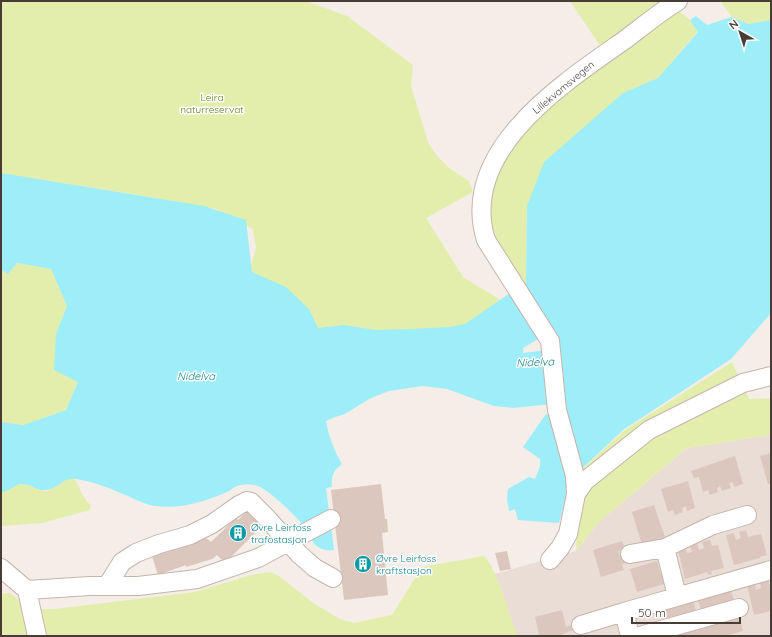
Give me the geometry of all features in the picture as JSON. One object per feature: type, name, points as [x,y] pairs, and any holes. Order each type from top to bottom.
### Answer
[{"type":"street","name":"Lillekvamsvegen","points":[[576,485],[556,410],[550,341],[486,240],[483,231],[482,199],[490,172],[502,148],[524,119],[546,98],[586,66],[678,1]]},
{"type":"street","points":[[550,560],[560,548],[568,534],[576,485],[585,481],[649,430],[743,383],[771,376]]},
{"type":"street","points":[[107,586],[122,562],[136,553],[159,544],[190,535],[212,524],[238,505],[247,501],[251,502],[291,540],[300,555],[315,568],[333,578]]},
{"type":"street","points":[[630,554],[665,548],[713,525],[747,515]]},
{"type":"street","points":[[27,590],[138,586],[197,579],[258,558],[331,519]]},
{"type":"street","points":[[665,548],[677,596]]},
{"type":"street","points":[[1,568],[27,590],[37,636]]},
{"type":"street","points":[[581,625],[771,570]]},
{"type":"street","points":[[640,636],[739,608]]},
{"type":"street","points":[[624,612],[630,636]]},
{"type":"shaded area","points":[[771,435],[771,636],[517,636],[495,574],[576,551],[599,522],[687,448]]},
{"type":"green space","name":"Leira naturreservat","points":[[1,1],[306,1],[347,16],[413,65],[411,86],[428,142],[437,156],[449,168],[469,181],[473,192],[426,218],[463,277],[511,306],[451,332],[427,328],[402,339],[320,336],[249,273],[256,248],[253,229],[216,209],[38,179],[1,177]]},
{"type":"green space","points":[[570,1],[671,1],[603,50]]},
{"type":"green space","points":[[720,1],[771,1],[771,20],[748,24],[732,17]]},
{"type":"green space","points":[[675,8],[690,20],[698,31],[658,78],[623,93],[527,206],[526,282],[521,286],[493,244],[486,210],[494,173],[528,122]]},
{"type":"green space","points":[[17,263],[51,269],[67,306],[56,334],[78,382],[66,410],[23,425],[1,422],[1,270],[8,273]]},
{"type":"green space","points":[[732,362],[749,399],[771,398],[771,435],[687,448],[599,522],[576,551],[580,471],[625,430]]},
{"type":"green space","points":[[68,478],[75,479],[83,496],[91,506],[90,510],[42,523],[1,526],[1,492],[21,484],[46,491],[54,488]]},
{"type":"green space","points":[[484,556],[489,562],[498,581],[517,636],[1,636],[1,594],[10,593],[25,604],[35,608],[54,609],[195,592],[251,575],[270,572],[279,576],[313,603],[340,619],[354,623],[392,615],[422,567]]},
{"type":"water","name":"Nidelva","points":[[696,16],[707,25],[732,17],[748,24],[771,20],[771,313],[731,359],[623,430],[570,480],[559,523],[518,520],[515,509],[509,511],[507,499],[508,489],[529,477],[535,479],[540,466],[540,459],[523,447],[546,414],[551,417],[561,403],[513,408],[494,406],[447,389],[422,386],[389,391],[369,399],[345,414],[326,421],[332,444],[342,464],[333,474],[332,487],[326,488],[334,550],[321,549],[317,546],[302,524],[288,509],[258,486],[246,484],[241,485],[234,487],[228,492],[204,500],[187,505],[171,507],[151,505],[103,486],[76,479],[64,481],[54,488],[46,490],[40,490],[20,484],[1,492],[1,422],[23,425],[66,410],[78,382],[54,370],[56,334],[67,306],[51,269],[17,263],[8,274],[1,270],[1,173],[204,206],[246,220],[252,272],[286,287],[309,309],[318,328],[344,325],[376,330],[450,327],[465,324],[526,282],[527,206],[544,162],[623,93],[658,78],[698,32],[690,20]],"holes":[[[550,332],[556,334],[559,338],[559,343],[556,349],[523,353],[523,348]]]},
{"type":"building","points":[[771,453],[771,484],[768,484],[760,456]]},
{"type":"building","points":[[735,456],[743,484],[734,487],[733,482],[729,483],[731,488],[722,491],[720,486],[717,488],[718,492],[710,495],[708,490],[703,492],[699,477],[694,478],[691,471]]},
{"type":"building","points":[[688,481],[695,508],[687,511],[686,506],[682,508],[683,512],[675,515],[673,510],[668,512],[661,489]]},
{"type":"building","name":"Øvre Leirfoss kraftstasjon","points":[[381,484],[388,532],[382,533],[388,595],[344,600],[331,490]]},
{"type":"building","points":[[654,505],[665,537],[663,538],[665,543],[661,545],[659,539],[642,545],[632,512]]},
{"type":"building","points":[[250,508],[265,523],[225,563],[217,555],[212,559],[186,567],[186,565],[158,575],[151,553],[182,546],[206,538],[211,542],[236,518],[238,520]]},
{"type":"building","points":[[746,530],[748,537],[761,534],[767,555],[734,565],[726,535],[734,533],[736,540],[741,538],[739,532]]},
{"type":"building","points":[[710,540],[712,546],[718,545],[724,568],[711,571],[712,574],[708,575],[707,572],[685,579],[678,549],[685,547],[687,553],[692,552],[690,545],[697,543],[699,550],[704,548],[702,542]]},
{"type":"building","points":[[622,541],[625,549],[618,551],[620,556],[626,554],[629,562],[622,564],[624,570],[601,577],[593,550]]},
{"type":"building","points":[[507,551],[511,569],[500,571],[495,553]]},
{"type":"building","points":[[657,561],[661,574],[665,573],[667,581],[663,582],[664,584],[637,592],[630,569]]},
{"type":"building","points":[[768,580],[771,586],[771,611],[754,615],[747,585],[755,583],[756,590],[761,588],[760,582]]},
{"type":"building","points":[[730,587],[734,601],[701,610],[697,596]]},
{"type":"building","points":[[692,597],[696,611],[664,620],[660,606]]},
{"type":"building","points":[[562,610],[566,627],[571,625],[573,630],[558,636],[533,636],[539,634],[535,617]]},
{"type":"building","points":[[739,616],[743,631],[724,636],[669,636]]},
{"type":"place","name":"Øvre Leirfoss trafostasjon","points":[[238,533]]},
{"type":"place","name":"Øvre Leirfoss kraftstasjon","points":[[363,564]]}]
